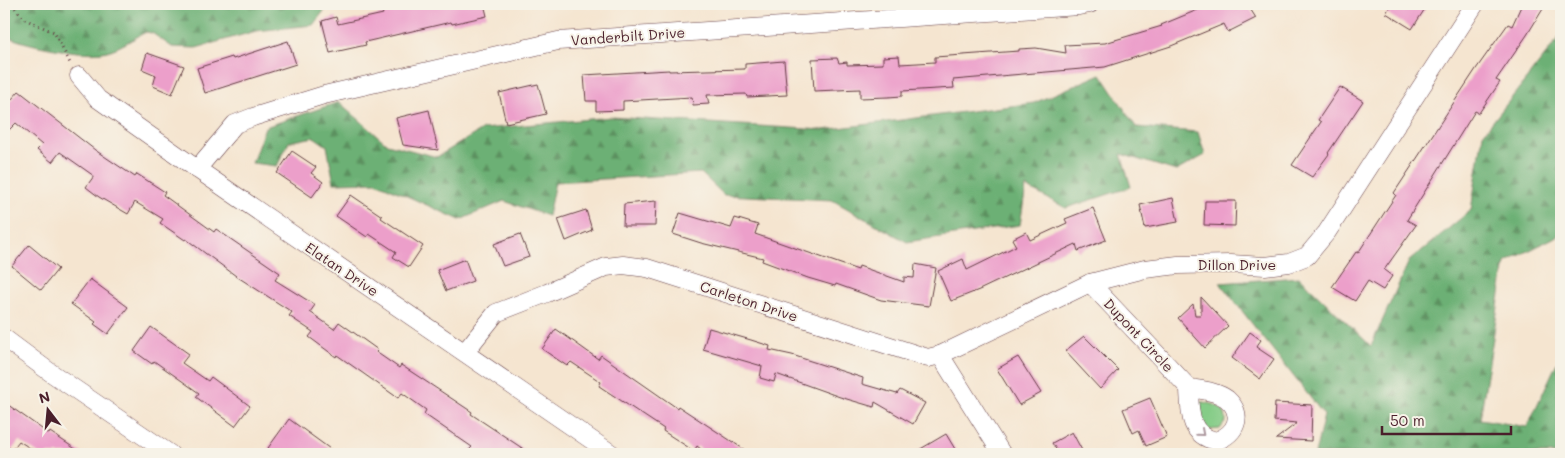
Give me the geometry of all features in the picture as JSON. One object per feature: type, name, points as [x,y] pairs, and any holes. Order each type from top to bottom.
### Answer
[{"type":"street","name":"Vanderbilt Drive","points":[[197,169],[234,124],[253,117],[324,95],[558,41],[1070,7],[1090,4]]},
{"type":"street","name":"Dillon Drive","points":[[940,355],[1090,283],[1146,269],[1170,266],[1230,264],[1265,266],[1289,263],[1308,256],[1328,232],[1475,4]]},
{"type":"street","name":"Elatan Drive","points":[[79,76],[98,99],[612,454]]},
{"type":"street","name":"Carleton Drive","points":[[465,352],[496,313],[546,294],[606,267],[623,264],[647,268],[928,358],[940,355]]},
{"type":"street","name":"Dupont Circle","points":[[1090,283],[1189,388]]},
{"type":"street","points":[[4,338],[47,370],[170,454]]},
{"type":"street","points":[[940,355],[1002,454]]},
{"type":"path","points":[[12,4],[24,19],[54,32],[66,58],[79,76]]},
{"type":"green space","points":[[4,4],[326,4],[324,11],[313,25],[256,31],[196,48],[172,47],[152,33],[146,32],[117,48],[107,51],[85,52],[25,43],[4,35]]},
{"type":"green space","points":[[1561,35],[1561,234],[1505,263],[1480,419],[1527,427],[1561,354],[1561,454],[1315,454],[1324,415],[1220,283],[1299,277],[1371,346],[1409,261],[1471,210],[1483,134]]},
{"type":"green space","points":[[1101,74],[1136,127],[1198,132],[1205,155],[1176,171],[1121,154],[1131,187],[1066,208],[1026,187],[1020,225],[907,242],[832,200],[724,195],[701,173],[555,182],[548,216],[504,201],[460,220],[376,182],[334,183],[327,146],[314,137],[289,142],[277,166],[252,163],[265,127],[339,102],[387,144],[437,157],[483,129],[611,117],[823,130],[1034,103]]},
{"type":"green space","points":[[1203,402],[1219,407],[1224,412],[1226,421],[1220,429],[1209,430],[1201,424],[1198,405]]},
{"type":"building","points":[[416,4],[484,4],[487,16],[452,24],[451,22],[365,42],[366,45],[330,53],[322,21],[336,17],[338,24],[383,14],[382,11]]},
{"type":"building","points":[[1212,4],[1247,4],[1256,18],[1228,32],[1224,24],[1171,46],[1105,67],[953,80],[954,88],[902,91],[902,96],[860,98],[860,89],[814,91],[812,59],[837,58],[839,63],[847,62],[847,65],[883,64],[883,57],[899,56],[900,64],[935,62],[935,57],[1019,51],[1019,49],[1036,48],[1066,53],[1065,45],[1105,43],[1162,26]]},
{"type":"building","points":[[1392,4],[1428,4],[1412,29],[1386,13]]},
{"type":"building","points":[[1522,4],[1546,4],[1496,80],[1500,82],[1479,113],[1475,111],[1407,220],[1416,225],[1384,270],[1392,276],[1383,290],[1368,281],[1355,301],[1332,287],[1356,252],[1358,253],[1396,195],[1394,193],[1476,69],[1508,24],[1512,26]]},
{"type":"building","points":[[288,41],[296,64],[205,93],[197,68],[232,57],[233,59]]},
{"type":"building","points":[[147,53],[184,66],[172,94],[153,86],[156,75],[142,69]]},
{"type":"building","points":[[784,61],[787,95],[747,97],[746,94],[707,95],[709,104],[693,105],[692,97],[623,101],[623,110],[596,111],[596,101],[586,101],[584,75],[669,70],[745,69],[745,64]]},
{"type":"building","points":[[538,84],[546,114],[506,123],[499,93]]},
{"type":"building","points":[[1340,87],[1363,101],[1312,177],[1292,165],[1321,122],[1318,120]]},
{"type":"building","points":[[19,91],[95,150],[135,177],[137,174],[165,192],[163,195],[214,232],[216,229],[280,273],[275,280],[315,305],[310,312],[334,329],[339,322],[378,350],[376,352],[399,368],[401,365],[531,454],[465,454],[472,447],[424,414],[426,410],[402,393],[398,398],[337,355],[336,357],[309,337],[313,332],[289,316],[292,312],[160,223],[163,219],[135,202],[128,214],[99,197],[86,187],[94,176],[60,152],[52,162],[37,150],[42,145],[16,123],[4,135],[4,108]]},
{"type":"building","points":[[429,110],[438,150],[403,145],[396,118]]},
{"type":"building","points":[[292,151],[316,167],[311,173],[323,182],[312,197],[277,173]]},
{"type":"building","points":[[351,195],[423,246],[409,267],[393,257],[396,252],[369,234],[367,237],[336,216]]},
{"type":"building","points":[[1173,198],[1178,222],[1145,228],[1140,205]]},
{"type":"building","points":[[656,201],[655,226],[623,226],[624,204]]},
{"type":"building","points":[[1205,201],[1236,201],[1235,226],[1204,225]]},
{"type":"building","points":[[1093,208],[1106,240],[1078,251],[1076,244],[979,290],[951,301],[938,271],[963,259],[967,270],[1016,246],[1012,239],[1026,232],[1030,240],[1067,223],[1065,219]]},
{"type":"building","points":[[586,210],[592,230],[566,241],[558,219]]},
{"type":"building","points":[[680,213],[731,228],[735,218],[758,225],[755,234],[858,270],[859,266],[904,282],[904,277],[914,278],[915,264],[936,268],[929,306],[881,300],[836,284],[835,286],[808,278],[762,261],[763,258],[673,234]]},
{"type":"building","points":[[520,234],[529,257],[503,266],[494,244]]},
{"type":"building","points":[[29,245],[58,269],[41,290],[12,266]]},
{"type":"building","points":[[465,259],[473,281],[446,291],[437,270]]},
{"type":"building","points":[[90,279],[128,307],[108,334],[94,324],[96,322],[71,304]]},
{"type":"building","points":[[1201,297],[1228,326],[1205,348],[1178,318],[1193,304],[1195,315],[1201,315]]},
{"type":"building","points":[[151,327],[189,354],[182,363],[208,381],[211,377],[250,406],[235,426],[196,397],[199,393],[154,361],[152,364],[134,351]]},
{"type":"building","points":[[709,328],[770,346],[769,350],[792,355],[863,378],[862,384],[897,394],[900,390],[925,403],[913,424],[875,402],[874,407],[776,374],[774,382],[760,378],[762,366],[703,349]]},
{"type":"building","points":[[556,329],[598,359],[601,355],[677,408],[678,406],[751,454],[707,454],[697,446],[694,451],[599,386],[601,382],[571,362],[567,366],[542,349]]},
{"type":"building","points":[[1250,332],[1261,340],[1256,347],[1274,359],[1260,379],[1232,358]]},
{"type":"building","points":[[1084,336],[1118,370],[1100,389],[1065,351]]},
{"type":"building","points":[[1018,357],[1041,393],[1019,405],[997,369]]},
{"type":"building","points":[[1150,398],[1167,437],[1146,446],[1139,430],[1133,433],[1123,409]]},
{"type":"building","points":[[4,402],[49,434],[50,432],[83,454],[39,454],[19,441],[12,450],[4,444]]},
{"type":"building","points":[[1275,403],[1312,405],[1311,441],[1276,439],[1297,423],[1274,421]]},
{"type":"building","points":[[289,419],[337,454],[276,454],[268,448]]},
{"type":"building","points":[[1072,432],[1084,454],[1059,454],[1052,443]]},
{"type":"building","points":[[946,434],[958,454],[912,454]]}]
